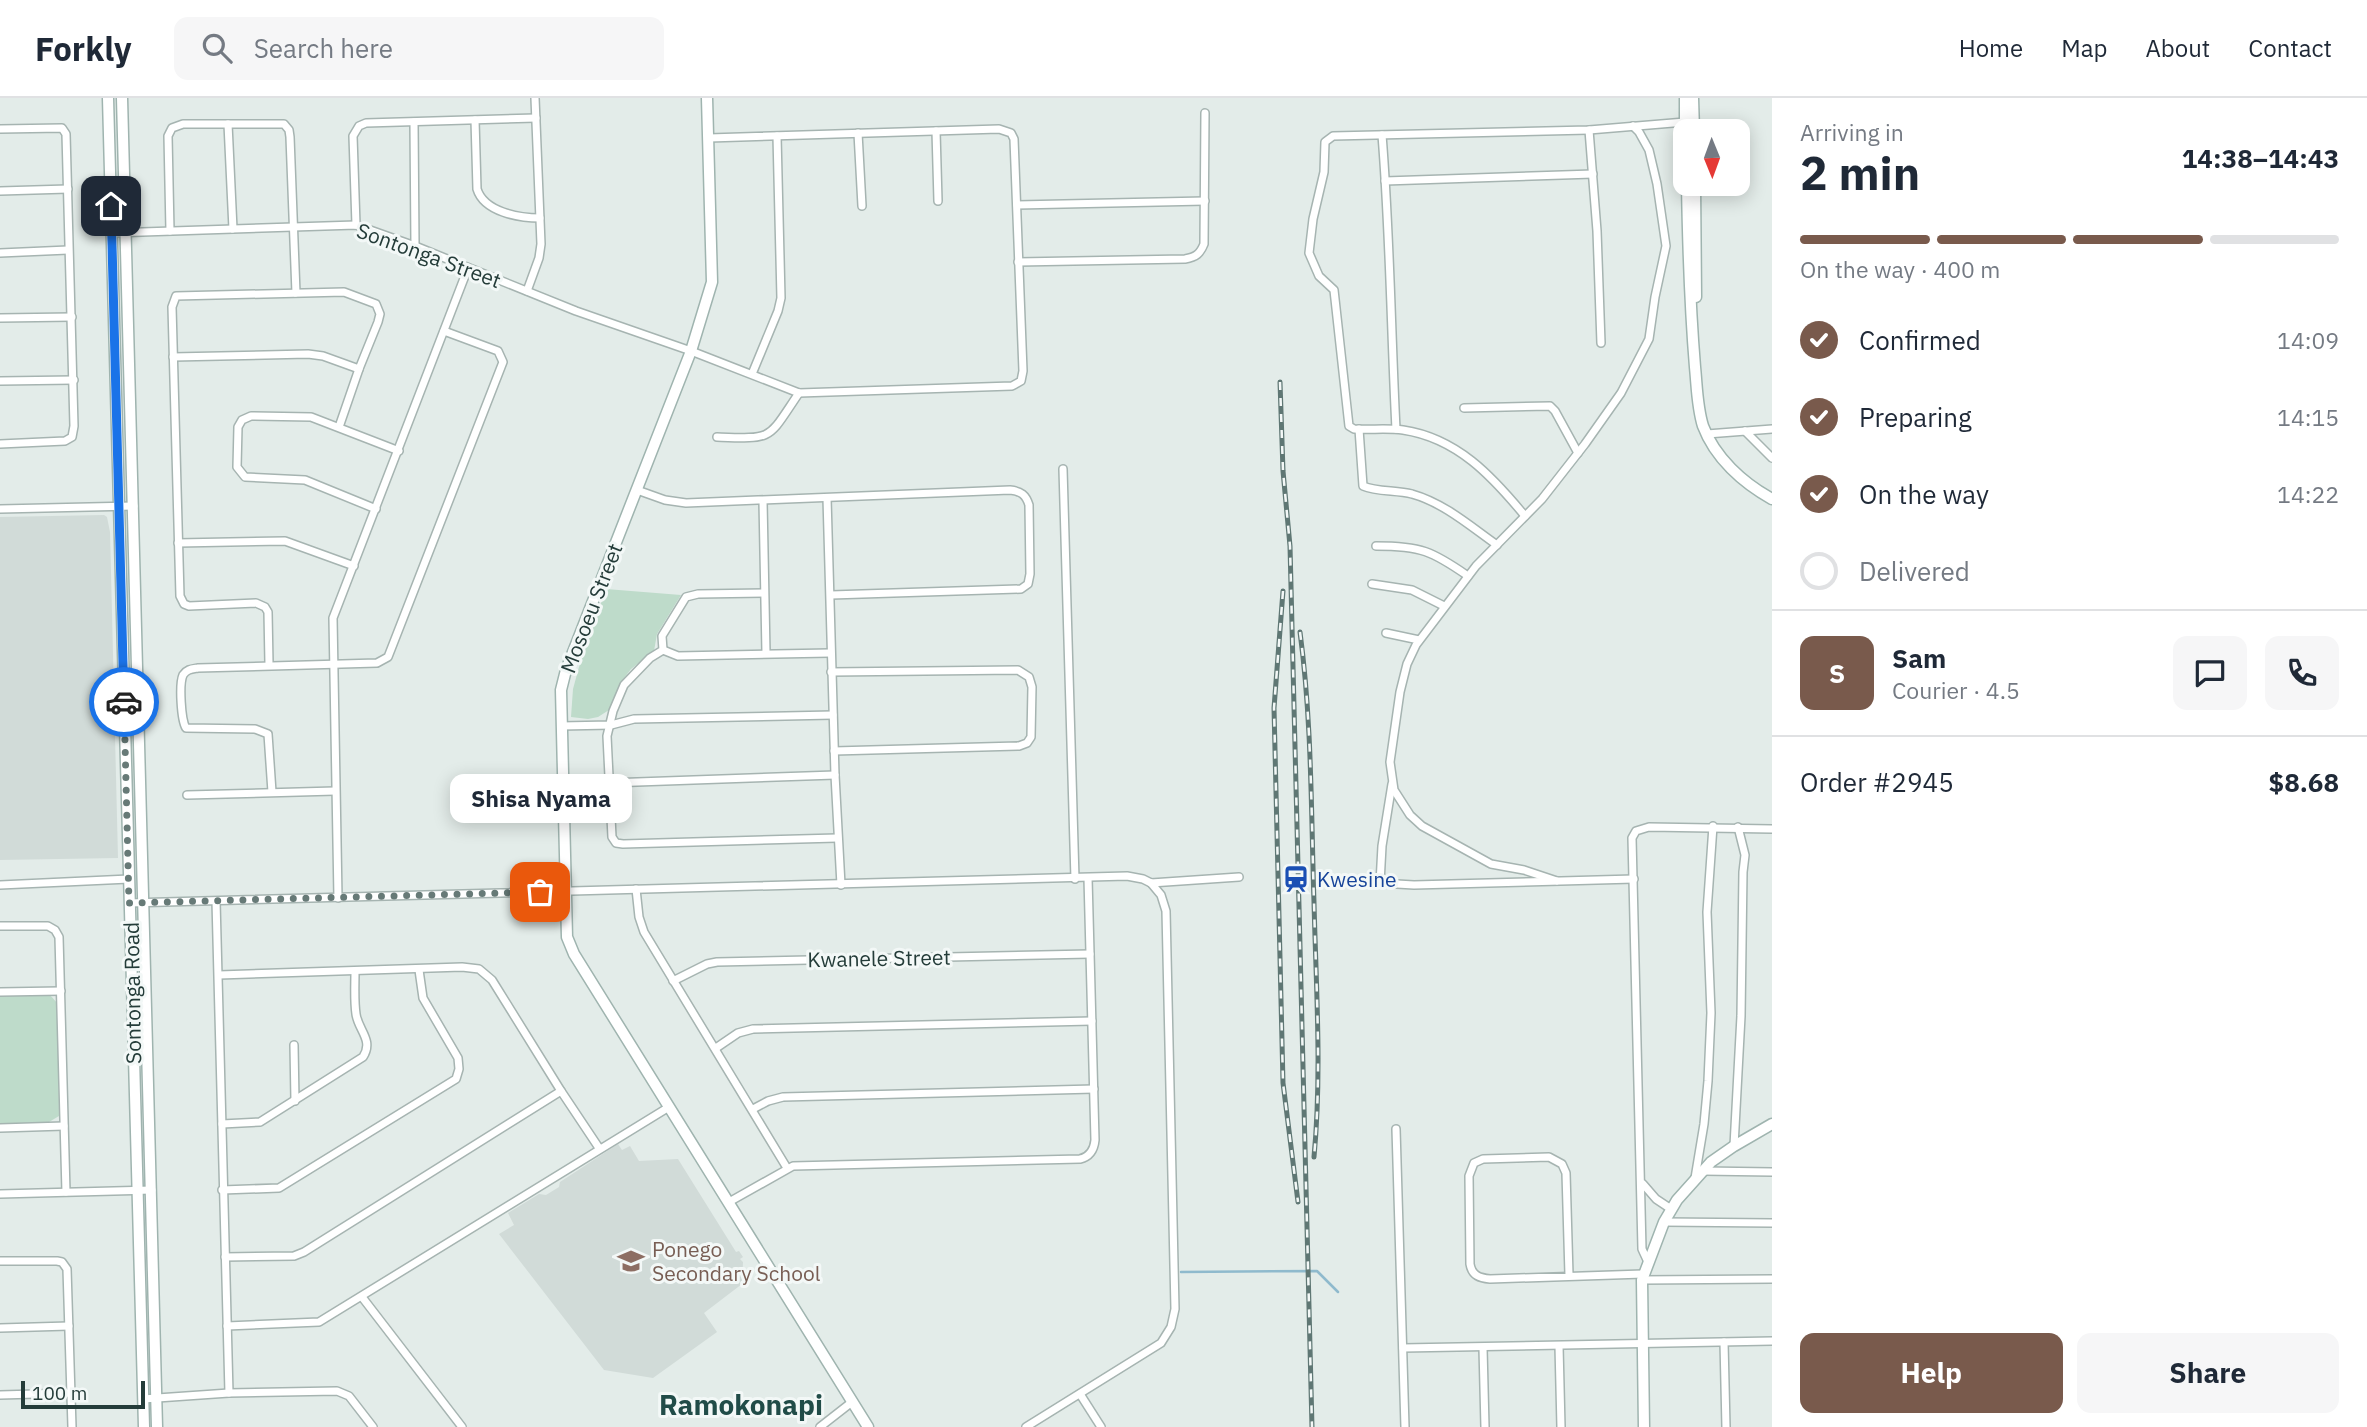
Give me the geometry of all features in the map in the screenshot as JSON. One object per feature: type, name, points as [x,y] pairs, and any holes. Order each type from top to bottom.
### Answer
[{"type":"main road","name":"Sontonga Road","points":[[108,98],[144,1427]]},
{"type":"main road","name":"Sontonga Road","points":[[122,98],[157,1427]]},
{"type":"main road","name":"Mosoeu Street","points":[[707,98],[712,282],[691,351],[566,670],[560,696],[567,937],[570,947],[868,1427]]},
{"type":"main road","points":[[1679,98],[1689,111]]},
{"type":"main road","points":[[1685,98],[1691,119]]},
{"type":"main road","points":[[1686,119],[1695,98]]},
{"type":"main road","points":[[1687,196],[1690,314],[1700,414],[1707,434],[1729,467],[1772,499]]},
{"type":"main road","points":[[1695,196],[1698,344],[1695,368]]},
{"type":"main road","points":[[1644,1427],[1643,1277],[1664,1222],[1671,1209],[1703,1171],[1734,1146],[1772,1124]]},
{"type":"street","points":[[527,291],[539,258],[535,98]]},
{"type":"street","points":[[1018,262],[1195,257],[1204,244],[1205,113]]},
{"type":"street","points":[[356,225],[353,136],[355,130],[366,123],[536,118]]},
{"type":"street","points":[[475,120],[479,197],[490,206],[515,215],[540,218]]},
{"type":"street","points":[[414,122],[415,246]]},
{"type":"street","points":[[1525,516],[1499,484],[1467,456],[1433,438],[1396,429],[1351,429],[1347,422],[1334,290],[1319,276],[1309,253],[1324,172],[1325,142],[1333,136],[1589,130],[1673,123]]},
{"type":"street","points":[[170,231],[169,132],[177,125],[183,124],[287,125],[290,136],[296,293]]},
{"type":"street","points":[[228,124],[233,229]]},
{"type":"street","points":[[1633,126],[1644,141],[1653,167],[1666,246],[1651,332],[1621,393],[1578,453],[1525,516],[1468,576],[1419,640],[1407,664],[1400,692],[1390,762],[1392,783],[1382,846],[1380,883],[1413,885],[1634,879]]},
{"type":"street","points":[[0,129],[56,128],[64,130],[67,140],[68,250],[74,380],[74,431],[71,439],[61,442],[0,444]]},
{"type":"street","points":[[709,138],[999,129],[1011,133],[1014,139],[1023,370],[1021,382],[1018,384],[799,393],[769,434],[757,438],[717,437]]},
{"type":"street","points":[[1589,130],[1601,343]]},
{"type":"street","points":[[936,131],[938,201]]},
{"type":"street","points":[[858,133],[862,206]]},
{"type":"street","points":[[1382,135],[1396,429]]},
{"type":"street","points":[[752,374],[778,311],[780,298],[777,136]]},
{"type":"street","points":[[1385,181],[1592,174]]},
{"type":"street","points":[[0,191],[68,189]]},
{"type":"street","points":[[1017,205],[1205,201]]},
{"type":"street","name":"Sontonga Street","points":[[112,233],[356,225],[799,393]]},
{"type":"street","points":[[0,253],[68,250]]},
{"type":"street","points":[[338,898],[333,618],[468,268]]},
{"type":"street","points":[[269,664],[268,612],[265,607],[256,603],[189,606],[182,602],[179,592],[172,307],[176,296],[344,292],[376,304],[380,314],[378,323],[339,427]]},
{"type":"street","points":[[0,318],[72,317]]},
{"type":"street","points":[[272,792],[268,734],[255,729],[188,730],[183,724],[181,684],[185,673],[194,668],[269,664],[380,663],[388,657],[502,366],[498,351],[444,331]]},
{"type":"street","points":[[173,357],[308,354],[323,356],[359,369]]},
{"type":"street","points":[[0,381],[74,380]]},
{"type":"street","points":[[1464,408],[1550,406],[1578,453]]},
{"type":"street","points":[[376,509],[305,480],[249,479],[239,472],[238,427],[246,418],[307,415],[399,450]]},
{"type":"street","points":[[1359,429],[1363,486],[1425,498],[1454,514],[1497,545]]},
{"type":"street","points":[[1707,434],[1772,429]]},
{"type":"street","points":[[1745,431],[1772,458]]},
{"type":"street","points":[[1063,469],[1075,879]]},
{"type":"street","points":[[637,490],[678,503],[1010,490],[1024,495],[1029,505],[1030,574],[1028,584],[1021,589],[831,595]]},
{"type":"street","points":[[827,498],[831,595],[830,653],[841,885]]},
{"type":"street","points":[[763,501],[766,653]]},
{"type":"street","points":[[0,509],[134,506]]},
{"type":"street","points":[[178,543],[285,541],[354,566]]},
{"type":"street","points":[[1376,545],[1427,550],[1468,576]]},
{"type":"street","points":[[1372,584],[1412,590],[1444,606]]},
{"type":"street","points":[[663,650],[662,636],[686,597],[698,594],[764,593]]},
{"type":"street","points":[[1385,633],[1419,640]]},
{"type":"street","points":[[663,650],[678,656],[830,653]]},
{"type":"street","points":[[663,650],[650,657],[624,685],[616,700],[607,736],[611,834],[614,841],[620,844],[837,838]]},
{"type":"street","points":[[831,672],[1018,670],[1029,677],[1032,687],[1031,737],[1027,743],[1019,746],[834,751]]},
{"type":"street","points":[[561,726],[611,725],[634,719],[833,715]]},
{"type":"street","points":[[609,783],[835,775]]},
{"type":"street","points":[[1392,783],[1398,799],[1410,815],[1429,831],[1490,864],[1524,870],[1557,881]]},
{"type":"street","points":[[187,795],[335,790]]},
{"type":"street","points":[[1648,1262],[1642,1249],[1632,838],[1636,831],[1649,827],[1772,829]]},
{"type":"street","points":[[1695,1179],[1708,1081],[1711,1013],[1707,917],[1713,827]]},
{"type":"street","points":[[1734,1146],[1745,855],[1738,827]]},
{"type":"street","points":[[129,903],[1136,877],[1151,883],[1239,877]]},
{"type":"street","points":[[729,1202],[787,1167],[801,1165],[1084,1158],[1094,1146],[1088,878]]},
{"type":"street","points":[[0,885],[129,879]]},
{"type":"street","points":[[1026,1427],[1161,1343],[1171,1327],[1175,1309],[1166,911],[1161,895],[1151,883]]},
{"type":"street","points":[[636,889],[642,927],[787,1167]]},
{"type":"street","points":[[216,901],[229,1393]]},
{"type":"street","points":[[0,926],[43,925],[55,930],[60,943],[66,1192]]},
{"type":"street","name":"Kwanele Street","points":[[673,981],[717,962],[1090,954]]},
{"type":"street","points":[[219,975],[468,967],[488,975],[600,1148]]},
{"type":"street","points":[[222,1190],[279,1188],[456,1079],[458,1058],[422,999],[419,970]]},
{"type":"street","points":[[222,1124],[258,1122],[359,1061],[367,1052],[367,1041],[356,1015],[355,972]]},
{"type":"street","points":[[0,992],[61,991]]},
{"type":"street","points":[[716,1048],[738,1033],[753,1029],[1092,1021]]},
{"type":"street","points":[[294,1045],[295,1101]]},
{"type":"street","points":[[753,1110],[768,1101],[783,1097],[1094,1089]]},
{"type":"street","points":[[225,1257],[294,1256],[304,1252],[561,1091]]},
{"type":"street","points":[[227,1325],[319,1322],[669,1107]]},
{"type":"street","points":[[0,1128],[64,1126]]},
{"type":"street","points":[[1396,1129],[1405,1427]]},
{"type":"street","points":[[1570,1275],[1566,1173],[1562,1164],[1549,1157],[1483,1159],[1474,1163],[1469,1176],[1470,1264],[1475,1275],[1490,1279],[1570,1275],[1772,1279]]},
{"type":"street","points":[[1703,1171],[1772,1172]]},
{"type":"street","points":[[1642,1183],[1656,1199],[1671,1209]]},
{"type":"street","points":[[0,1194],[152,1190]]},
{"type":"street","points":[[1664,1222],[1772,1223]]},
{"type":"street","points":[[0,1261],[51,1260],[66,1266],[72,1427]]},
{"type":"street","points":[[362,1297],[462,1427]]},
{"type":"street","points":[[0,1328],[69,1326]]},
{"type":"street","points":[[1403,1348],[1772,1340]]},
{"type":"street","points":[[1724,1342],[1726,1427]]},
{"type":"street","points":[[1559,1346],[1561,1427]]},
{"type":"street","points":[[1483,1348],[1485,1427]]},
{"type":"street","points":[[143,1399],[229,1393],[342,1392],[349,1396],[373,1427]]},
{"type":"street","points":[[0,1395],[71,1394]]},
{"type":"street","points":[[1080,1394],[1101,1427]]},
{"type":"street","points":[[820,1427],[852,1402]]},
{"type":"shaded area","points":[[0,517],[107,517],[110,532],[118,858],[0,860]]},
{"type":"shaded area","name":"Ponego Secondary School","points":[[618,1144],[622,1150],[630,1146],[639,1161],[678,1159],[736,1252],[739,1251],[743,1257],[740,1259],[743,1262],[742,1284],[704,1313],[717,1332],[653,1378],[604,1370],[499,1234],[514,1225],[508,1213],[539,1194],[546,1195],[559,1187],[560,1182]]},
{"type":"green space","points":[[606,589],[681,595],[657,634],[654,651],[631,669],[621,682],[609,710],[598,717],[588,719],[571,717],[573,689],[579,667]]},
{"type":"green space","points":[[50,995],[58,1004],[59,1116],[49,1122],[0,1124],[0,996]]},
{"type":"waterway","points":[[1181,1272],[1317,1271],[1338,1292]]},
{"type":"railway","points":[[1280,382],[1283,471],[1290,546],[1312,1427]]},
{"type":"railway","points":[[1283,591],[1274,708],[1283,1083],[1298,1202]]},
{"type":"railway","points":[[1300,632],[1309,733],[1317,998],[1318,1093],[1314,1157]]},
{"type":"way so far","points":[[124,702],[129,903],[540,892]]},
{"type":"place","name":"Kwesine","points":[[1296,879]]},
{"type":"place","name":"Shisa Nyama","points":[[540,892]]},
{"type":"place","name":"Ponego Secondary School","points":[[631,1261]]},
{"type":"district","name":"Ramokonapi","points":[[741,1404]]},
{"type":"route","points":[[111,206],[124,702]]}]
